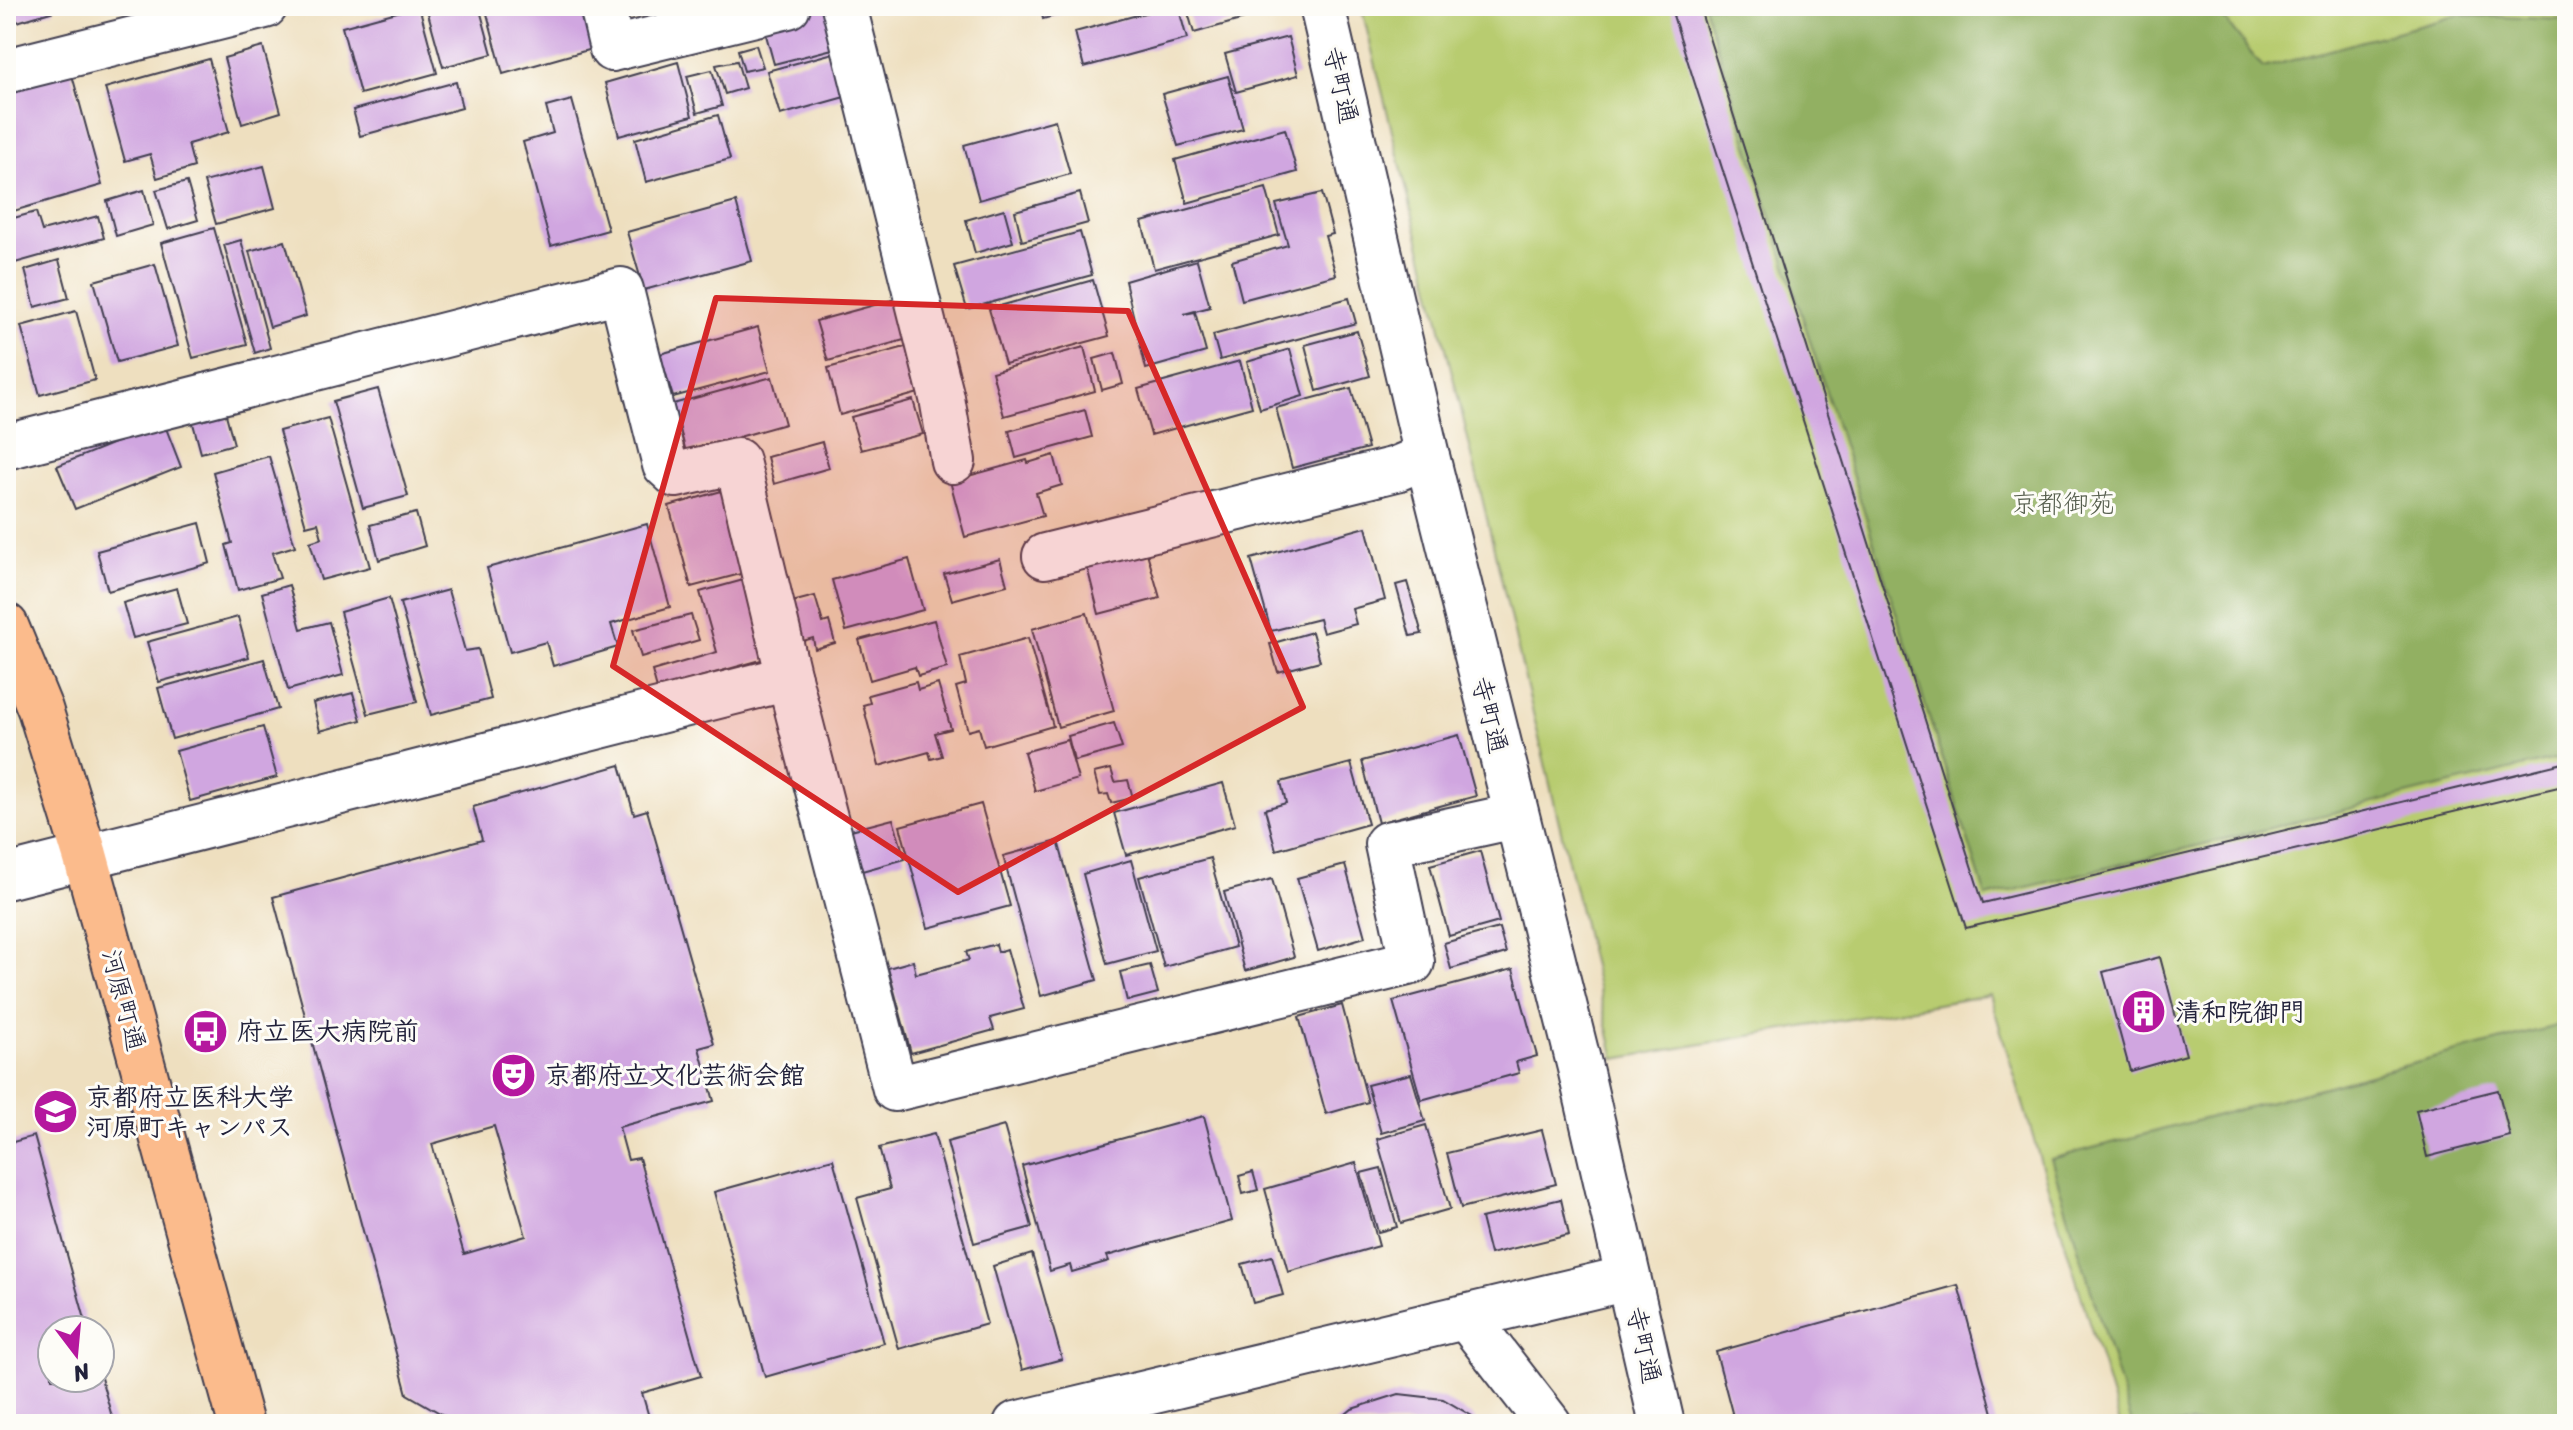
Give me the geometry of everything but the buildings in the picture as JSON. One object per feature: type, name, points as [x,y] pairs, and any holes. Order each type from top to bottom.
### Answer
[{"type":"main road","name":"河原町通","points":[[6,626],[40,709],[85,855],[241,1424]]},
{"type":"street","points":[[6,71],[265,6]]},
{"type":"street","points":[[602,6],[612,49],[788,6]]},
{"type":"street","points":[[844,6],[942,398],[953,461]]},
{"type":"street","name":"寺町通","points":[[1322,6],[1427,456],[1580,1068],[1662,1424]]},
{"type":"street","points":[[6,447],[621,290],[665,465],[676,475],[737,461],[789,678],[895,1089],[1412,962],[1387,844],[1515,816]]},
{"type":"street","points":[[1045,556],[1396,469],[1427,456]]},
{"type":"street","points":[[6,877],[789,678]]},
{"type":"street","points":[[1016,1424],[1068,1418],[1628,1278]]},
{"type":"street","points":[[1466,1317],[1549,1424]]},
{"type":"highlighted area","points":[[716,298],[1128,311],[1303,707],[958,892],[613,666]]},
{"type":"green space","name":"京都御苑","points":[[1361,6],[2567,6],[2567,1424],[2120,1424],[1990,995],[1615,1059],[1460,405]]},
{"type":"green space","points":[[1704,6],[2214,6],[2263,68],[2459,15],[2567,20],[2567,756],[1986,897]]},
{"type":"green space","points":[[2567,1023],[2567,1424],[2132,1424],[2051,1159]]},
{"type":"place","name":"清和院御門","points":[[2144,1012]]},
{"type":"place","name":"府立医大病院前","points":[[206,1031]]},
{"type":"place","name":"京都府立文化芸術会館","points":[[514,1075]]},
{"type":"place","name":"京都府立医科大学 河原町キャンパス","points":[[55,1112]]}]
